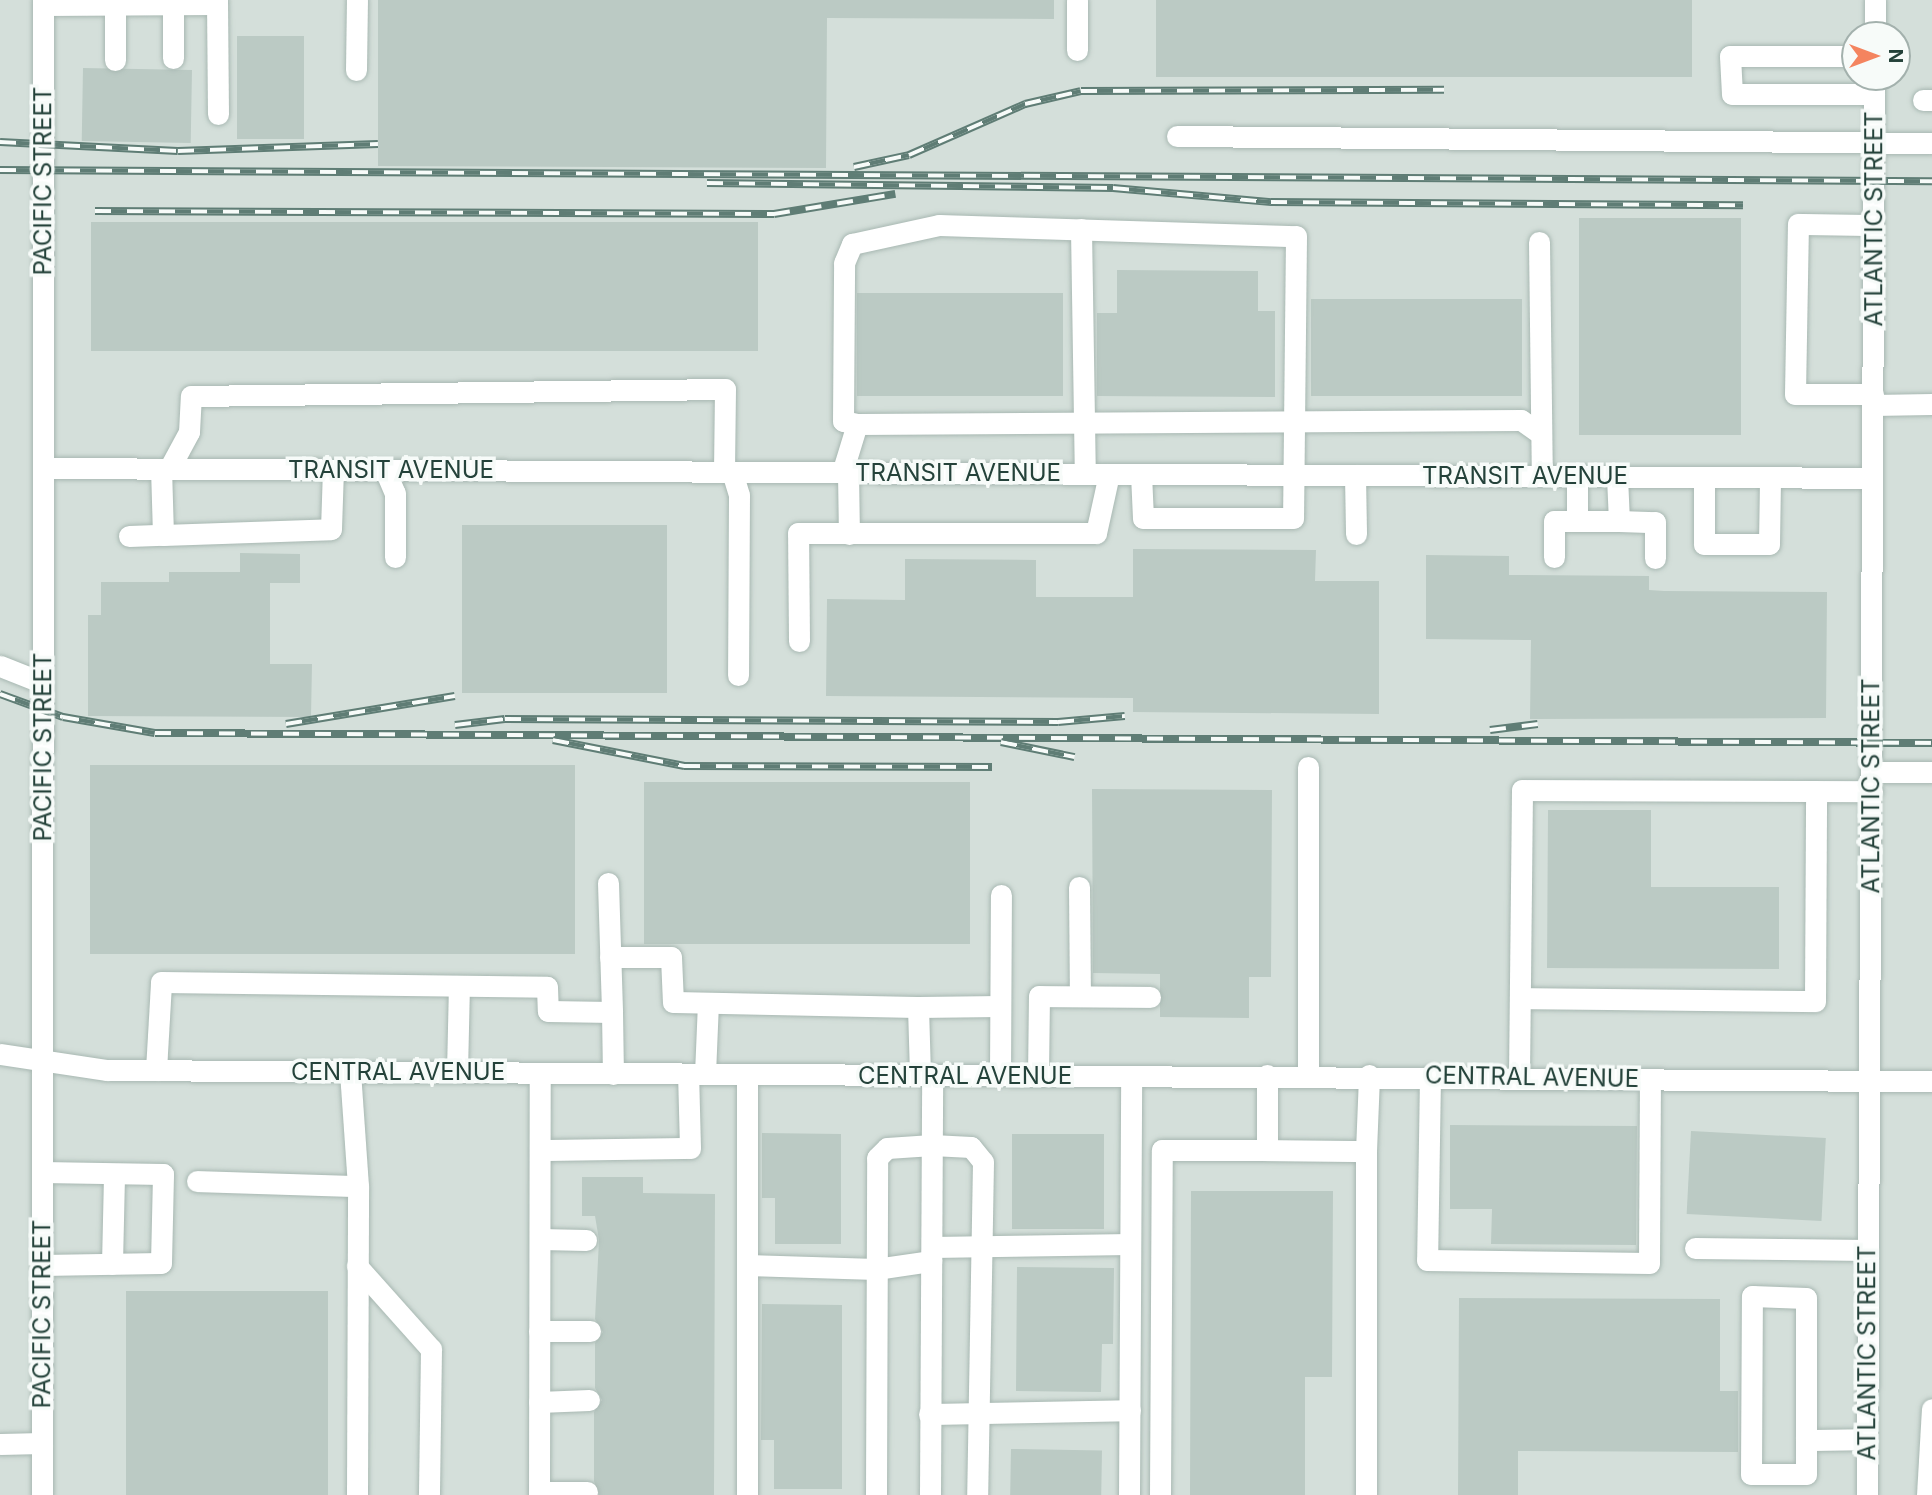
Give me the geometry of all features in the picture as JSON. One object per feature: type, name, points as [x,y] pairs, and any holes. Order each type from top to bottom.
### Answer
[{"type":"street","points":[[356,70],[357,0]]},
{"type":"street","points":[[1077,0],[1077,50]]},
{"type":"street","points":[[1875,0],[1875,21]]},
{"type":"street","points":[[43,2],[217,2],[218,114]]},
{"type":"street","name":"PACIFIC STREET","points":[[42,1495],[43,2]]},
{"type":"street","points":[[115,2],[115,60]]},
{"type":"street","points":[[169,3],[173,58]]},
{"type":"street","points":[[1841,56],[1730,56],[1732,94],[1841,87]]},
{"type":"street","name":"ATLANTIC STREET","points":[[1867,1495],[1874,91]]},
{"type":"street","points":[[1177,136],[1932,143]]},
{"type":"street","points":[[1873,225],[1798,224],[1795,394],[1932,404]]},
{"type":"street","points":[[1141,474],[1143,518],[1293,518],[1292,474],[1298,421],[1296,236],[939,225],[852,244],[844,263],[843,421],[857,424],[1083,423],[1298,421],[1521,420],[1537,431]]},
{"type":"street","points":[[1082,229],[1085,474]]},
{"type":"street","points":[[1539,242],[1537,431],[1542,476]]},
{"type":"street","points":[[163,535],[165,469],[189,432],[191,396],[725,389],[728,472],[739,495],[738,675]]},
{"type":"street","points":[[849,534],[845,473],[857,424]]},
{"type":"street","name":"TRANSIT AVENUE","points":[[43,468],[1872,478]]},
{"type":"street","points":[[129,536],[331,529],[333,470]]},
{"type":"street","points":[[385,470],[396,493],[394,557]]},
{"type":"street","points":[[800,640],[798,533],[1096,533],[1109,474]]},
{"type":"street","points":[[1355,475],[1356,534]]},
{"type":"street","points":[[1577,477],[1577,521]]},
{"type":"street","points":[[1617,477],[1619,521]]},
{"type":"street","points":[[1704,477],[1704,544],[1769,544],[1770,477]]},
{"type":"street","points":[[1553,557],[1554,521],[1619,521],[1655,522],[1655,558]]},
{"type":"street","points":[[0,666],[43,683]]},
{"type":"street","points":[[1308,766],[1308,1074]]},
{"type":"street","points":[[1519,1077],[1522,790],[1816,791],[1932,772]]},
{"type":"street","points":[[1520,998],[1815,1001],[1816,791]]},
{"type":"street","points":[[608,883],[613,1074]]},
{"type":"street","points":[[1079,887],[1080,996]]},
{"type":"street","points":[[1000,1076],[1001,895]]},
{"type":"street","points":[[610,957],[671,957],[673,1002],[1000,1006]]},
{"type":"street","points":[[156,1070],[161,982],[547,986],[548,1011],[611,1012]]},
{"type":"street","points":[[457,1072],[459,986]]},
{"type":"street","points":[[1038,1076],[1039,996],[1150,997]]},
{"type":"street","points":[[540,1150],[690,1148],[696,1074],[708,1003]]},
{"type":"street","points":[[918,1007],[932,1146],[930,1495]]},
{"type":"street","name":"CENTRAL AVENUE","points":[[0,1054],[43,1064],[156,1070],[1131,1077],[1308,1074],[1932,1081]]},
{"type":"street","points":[[350,1072],[358,1186],[357,1495]]},
{"type":"street","points":[[541,1073],[539,1494],[587,1492]]},
{"type":"street","points":[[747,1074],[747,1495]]},
{"type":"street","points":[[1267,1075],[1267,1150]]},
{"type":"street","points":[[1366,1495],[1366,1152],[1369,1075]]},
{"type":"street","points":[[1430,1076],[1427,1260],[1649,1263],[1650,1079]]},
{"type":"street","points":[[1129,1495],[1131,1077]]},
{"type":"street","points":[[876,1495],[877,1158],[887,1148],[932,1146],[978,1152],[984,1246],[977,1412],[977,1495]]},
{"type":"street","points":[[1160,1495],[1162,1150],[1366,1152]]},
{"type":"street","points":[[42,1265],[161,1263],[163,1174],[43,1172]]},
{"type":"street","points":[[112,1264],[114,1175]]},
{"type":"street","points":[[197,1181],[358,1186]]},
{"type":"street","points":[[540,1240],[586,1240]]},
{"type":"street","points":[[747,1265],[876,1269],[931,1254],[984,1246],[1130,1244]]},
{"type":"street","points":[[1695,1248],[1868,1250]]},
{"type":"street","points":[[357,1266],[431,1349],[429,1495]]},
{"type":"street","points":[[1752,1296],[1807,1298],[1806,1440],[1806,1474],[1751,1474],[1752,1296]]},
{"type":"street","points":[[539,1331],[590,1331]]},
{"type":"street","points":[[539,1402],[589,1400]]},
{"type":"street","points":[[1927,1495],[1932,1409]]},
{"type":"street","points":[[929,1414],[1129,1410]]},
{"type":"street","points":[[1806,1440],[1867,1439]]},
{"type":"street","points":[[0,1444],[42,1443]]},
{"type":"shaded area","points":[[0,0],[1932,0],[1932,1495],[0,1495]]},
{"type":"building","points":[[378,0],[1054,0],[1054,19],[827,18],[826,168],[378,166]]},
{"type":"building","points":[[1156,0],[1692,0],[1692,77],[1156,77]]},
{"type":"building","points":[[237,36],[304,36],[304,139],[237,139]]},
{"type":"building","points":[[83,68],[192,70],[191,143],[82,141]]},
{"type":"building","points":[[1579,218],[1741,218],[1741,435],[1579,435]]},
{"type":"building","points":[[91,222],[758,222],[758,351],[91,351]]},
{"type":"building","points":[[1117,270],[1258,271],[1258,311],[1275,311],[1275,397],[1097,396],[1097,313],[1117,313]]},
{"type":"building","points":[[857,293],[1063,293],[1063,396],[857,396]]},
{"type":"building","points":[[1311,299],[1522,299],[1522,396],[1311,396]]},
{"type":"building","points":[[462,525],[667,525],[667,693],[462,693]]},
{"type":"building","points":[[1133,549],[1316,550],[1315,581],[1379,581],[1379,714],[1133,712],[1133,698],[826,696],[827,599],[905,600],[905,559],[1036,560],[1036,597],[1133,597]]},
{"type":"building","points":[[240,553],[300,554],[300,583],[270,583],[270,664],[312,664],[311,717],[88,716],[88,615],[101,615],[101,582],[169,582],[169,572],[240,572]]},
{"type":"building","points":[[1426,555],[1509,556],[1509,575],[1649,576],[1649,590],[1827,592],[1826,718],[1530,719],[1531,640],[1426,639]]},
{"type":"building","points":[[90,765],[575,765],[575,954],[90,954]]},
{"type":"building","points":[[644,782],[970,782],[970,944],[644,944]]},
{"type":"building","points":[[1092,789],[1272,790],[1271,977],[1249,977],[1249,1018],[1160,1017],[1160,974],[1093,973]]},
{"type":"building","points":[[1548,810],[1651,810],[1651,887],[1779,887],[1779,969],[1547,968]]},
{"type":"building","points":[[1450,1125],[1637,1126],[1636,1245],[1491,1244],[1492,1209],[1450,1209]]},
{"type":"building","points":[[1691,1131],[1826,1138],[1821,1221],[1687,1214]]},
{"type":"building","points":[[762,1133],[841,1134],[841,1244],[775,1244],[775,1198],[762,1198]]},
{"type":"building","points":[[1012,1134],[1104,1134],[1104,1229],[1012,1229]]},
{"type":"building","points":[[582,1177],[643,1177],[643,1193],[715,1194],[714,1495],[599,1495],[594,1481],[594,1412],[602,1400],[595,1388],[595,1343],[603,1332],[595,1319],[599,1240],[595,1216],[582,1216]]},
{"type":"building","points":[[1191,1191],[1333,1191],[1332,1377],[1305,1377],[1305,1495],[1190,1495]]},
{"type":"building","points":[[1017,1267],[1114,1268],[1113,1344],[1102,1344],[1101,1392],[1016,1391]]},
{"type":"building","points":[[126,1291],[328,1291],[328,1495],[126,1495]]},
{"type":"building","points":[[1459,1298],[1720,1299],[1720,1391],[1738,1391],[1738,1452],[1518,1451],[1518,1495],[1458,1495]]},
{"type":"building","points":[[762,1304],[842,1305],[842,1489],[774,1489],[774,1440],[761,1440]]},
{"type":"building","points":[[1011,1449],[1102,1451],[1101,1495],[1010,1495]]},
{"type":"railway","points":[[854,167],[909,155],[1025,104],[1081,91],[1444,90]]},
{"type":"railway","points":[[0,142],[178,151],[378,144]]},
{"type":"railway","points":[[0,170],[1932,181]]},
{"type":"railway","points":[[707,183],[1113,188],[1271,202],[1743,205]]},
{"type":"railway","points":[[95,211],[774,214],[895,194]]},
{"type":"railway","points":[[0,694],[63,717],[155,733],[1932,743]]},
{"type":"railway","points":[[286,724],[455,696]]},
{"type":"railway","points":[[455,725],[505,719],[1058,722],[1125,716]]},
{"type":"railway","points":[[1490,730],[1538,724]]},
{"type":"railway","points":[[553,740],[684,766],[992,767]]},
{"type":"railway","points":[[1001,742],[1074,757]]}]
